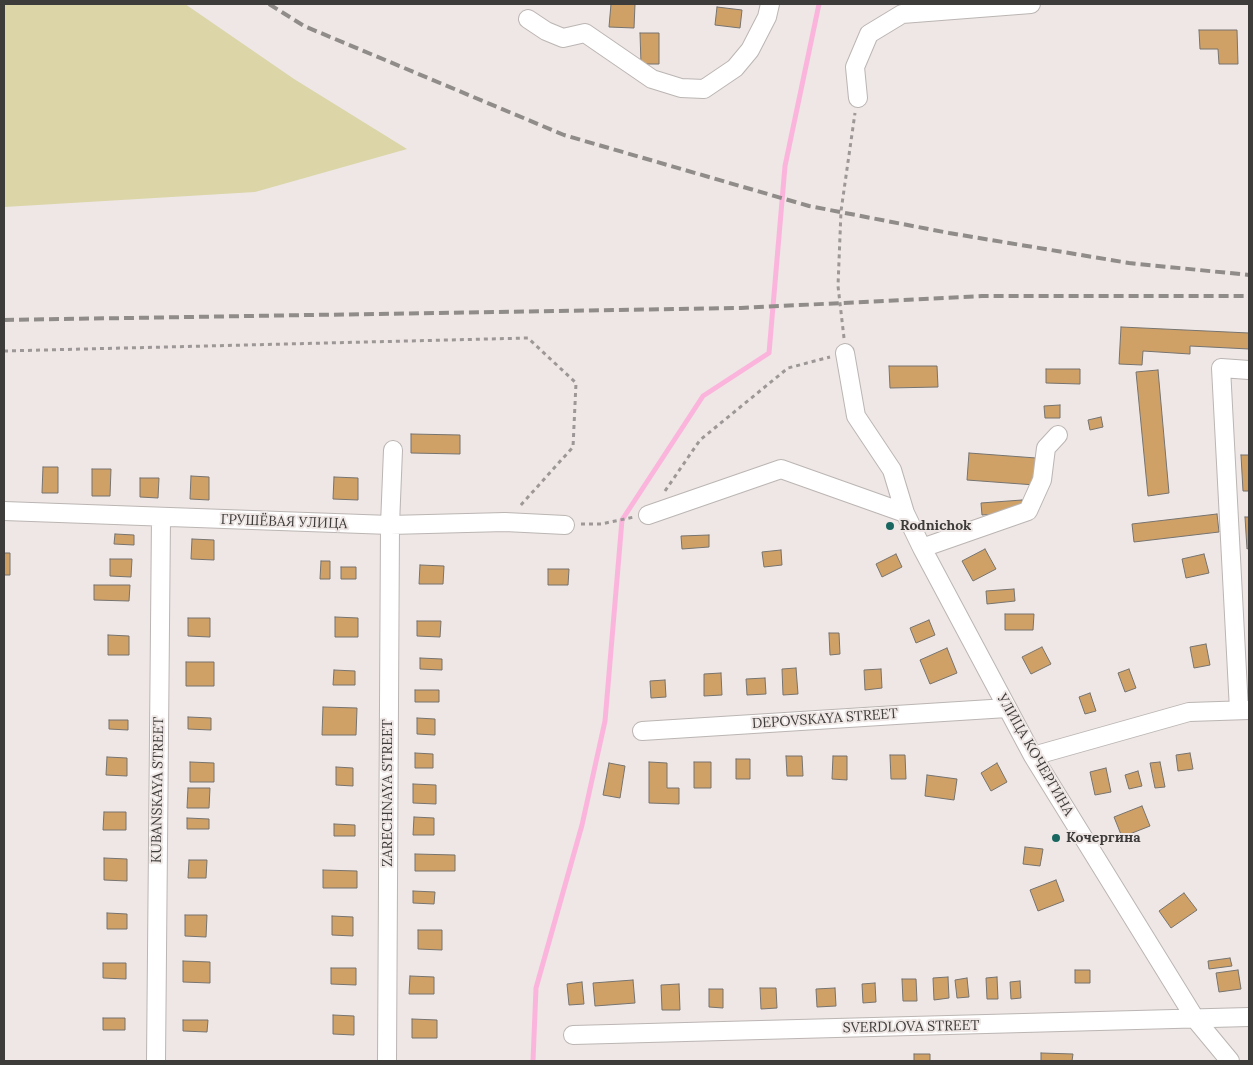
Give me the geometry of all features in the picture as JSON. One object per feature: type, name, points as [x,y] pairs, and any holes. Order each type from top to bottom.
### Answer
[{"type":"street","points":[[528,19],[546,31],[563,38],[584,33],[652,79],[681,88],[704,89],[735,68],[750,50],[767,17],[770,4]]},
{"type":"street","points":[[858,98],[854,67],[869,34],[902,14],[1031,4]]},
{"type":"street","name":"УЛИЦА КОЧЕРГИНА","points":[[846,353],[856,416],[892,470],[905,514],[1033,756],[1196,1020],[1230,1061]]},
{"type":"street","points":[[1033,756],[1190,712],[1244,710],[1221,368],[1249,370]]},
{"type":"street","points":[[922,548],[1028,511],[1042,480],[1046,448],[1058,435]]},
{"type":"street","name":"ZARECHNAYA STREET","points":[[387,1061],[390,525],[393,450]]},
{"type":"street","points":[[648,515],[782,469],[905,514]]},
{"type":"street","name":"ГРУШЁВАЯ УЛИЦА","points":[[4,511],[390,525],[505,522],[565,525]]},
{"type":"street","name":"KUBANSKAYA STREET","points":[[156,1061],[161,518]]},
{"type":"street","name":"DEPOVSKAYA STREET","points":[[642,731],[1007,708]]},
{"type":"street","name":"SVERDLOVA STREET","points":[[573,1035],[1196,1020],[1249,1017]]},
{"type":"path","points":[[664,492],[700,440],[788,368],[846,353],[838,286],[841,211],[858,98]]},
{"type":"path","points":[[4,352],[528,338],[576,383],[573,447],[505,522]]},
{"type":"path","points":[[601,524],[628,518]]},
{"type":"shaded area","points":[[4,4],[185,4],[294,79],[407,149],[255,192],[4,207]]},
{"type":"building","points":[[611,4],[635,4],[634,28],[609,27]]},
{"type":"building","points":[[717,7],[742,10],[740,28],[715,25]]},
{"type":"building","points":[[1199,30],[1237,30],[1238,64],[1219,64],[1218,49],[1200,49]]},
{"type":"building","points":[[640,33],[659,33],[659,64],[641,64]]},
{"type":"building","points":[[1121,327],[1249,333],[1249,349],[1190,346],[1190,354],[1143,351],[1142,365],[1119,364]]},
{"type":"building","points":[[889,366],[937,366],[938,387],[890,388]]},
{"type":"building","points":[[1046,369],[1080,369],[1080,384],[1046,383]]},
{"type":"building","points":[[1158,370],[1169,493],[1148,496],[1136,372]]},
{"type":"building","points":[[1060,405],[1060,418],[1045,418],[1044,406]]},
{"type":"building","points":[[1101,417],[1103,427],[1090,430],[1088,420]]},
{"type":"building","points":[[411,434],[460,435],[460,454],[411,453]]},
{"type":"building","points":[[969,453],[1036,458],[1035,485],[967,480]]},
{"type":"building","points":[[1241,455],[1249,455],[1249,491],[1243,491]]},
{"type":"building","points":[[43,467],[58,467],[58,493],[42,493]]},
{"type":"building","points":[[92,469],[111,469],[110,496],[92,496]]},
{"type":"building","points":[[191,476],[209,477],[209,500],[190,499]]},
{"type":"building","points":[[334,477],[358,478],[358,500],[333,499]]},
{"type":"building","points":[[140,478],[159,478],[158,498],[140,497]]},
{"type":"building","points":[[1022,500],[1023,512],[982,515],[981,503]]},
{"type":"building","points":[[1217,514],[1219,532],[1134,542],[1132,524]]},
{"type":"building","points":[[1245,517],[1249,517],[1249,548],[1247,549]]},
{"type":"building","points":[[115,534],[134,535],[134,545],[114,544]]},
{"type":"building","points":[[709,535],[709,547],[682,549],[681,536]]},
{"type":"building","points":[[192,539],[214,540],[214,560],[191,559]]},
{"type":"building","points":[[985,549],[996,569],[973,581],[962,561]]},
{"type":"building","points":[[781,550],[782,565],[764,567],[762,552]]},
{"type":"building","points":[[4,553],[10,553],[10,575],[4,575]]},
{"type":"building","points":[[896,554],[902,567],[882,577],[876,564]]},
{"type":"building","points":[[1204,554],[1209,573],[1186,578],[1182,559]]},
{"type":"building","points":[[110,559],[132,559],[131,577],[110,576]]},
{"type":"building","points":[[321,561],[330,561],[330,579],[320,579]]},
{"type":"building","points":[[420,565],[444,566],[443,584],[419,584]]},
{"type":"building","points":[[341,567],[356,567],[356,579],[341,579]]},
{"type":"building","points":[[548,569],[569,569],[568,585],[548,585]]},
{"type":"building","points":[[94,585],[130,585],[129,601],[94,600]]},
{"type":"building","points":[[1014,589],[1015,601],[987,604],[986,591]]},
{"type":"building","points":[[1005,614],[1034,614],[1033,630],[1005,630]]},
{"type":"building","points":[[335,617],[358,618],[358,637],[335,637]]},
{"type":"building","points":[[188,618],[210,618],[210,637],[188,636]]},
{"type":"building","points":[[929,620],[935,635],[916,643],[910,628]]},
{"type":"building","points":[[417,621],[441,621],[440,637],[417,636]]},
{"type":"building","points":[[829,633],[839,633],[840,654],[830,655]]},
{"type":"building","points":[[108,635],[129,636],[129,655],[108,655]]},
{"type":"building","points":[[1206,644],[1210,665],[1194,668],[1190,647]]},
{"type":"building","points":[[1042,647],[1051,664],[1031,674],[1022,657]]},
{"type":"building","points":[[947,648],[957,673],[930,684],[920,660]]},
{"type":"building","points":[[420,658],[442,659],[442,670],[420,669]]},
{"type":"building","points":[[186,662],[214,662],[214,686],[186,686]]},
{"type":"building","points":[[796,668],[798,694],[783,695],[782,669]]},
{"type":"building","points":[[881,669],[882,688],[865,690],[864,670]]},
{"type":"building","points":[[1129,669],[1136,688],[1125,692],[1118,673]]},
{"type":"building","points":[[334,670],[355,671],[355,685],[333,685]]},
{"type":"building","points":[[721,673],[722,695],[704,696],[704,674]]},
{"type":"building","points":[[765,678],[766,694],[747,695],[746,679]]},
{"type":"building","points":[[665,680],[666,697],[651,698],[650,681]]},
{"type":"building","points":[[415,690],[439,690],[439,702],[415,702]]},
{"type":"building","points":[[1090,693],[1096,711],[1085,714],[1079,697]]},
{"type":"building","points":[[323,707],[357,708],[356,735],[322,735]]},
{"type":"building","points":[[188,717],[211,718],[211,730],[188,729]]},
{"type":"building","points":[[417,718],[435,719],[435,735],[417,734]]},
{"type":"building","points":[[109,720],[128,720],[128,730],[109,729]]},
{"type":"building","points":[[415,753],[433,754],[433,768],[415,768]]},
{"type":"building","points":[[1190,753],[1193,769],[1178,771],[1176,755]]},
{"type":"building","points":[[890,755],[905,755],[906,779],[891,779]]},
{"type":"building","points":[[786,756],[802,756],[803,776],[787,776]]},
{"type":"building","points":[[833,756],[847,756],[847,780],[832,779]]},
{"type":"building","points":[[107,757],[127,758],[127,776],[106,775]]},
{"type":"building","points":[[736,759],[750,759],[750,779],[736,779]]},
{"type":"building","points":[[190,762],[214,763],[214,782],[190,782]]},
{"type":"building","points":[[649,762],[667,763],[667,788],[679,788],[679,804],[649,803]]},
{"type":"building","points":[[694,762],[711,762],[711,788],[694,788]]},
{"type":"building","points":[[1160,762],[1165,787],[1155,788],[1150,763]]},
{"type":"building","points":[[609,763],[625,766],[620,798],[603,795]]},
{"type":"building","points":[[997,763],[1007,782],[991,791],[981,773]]},
{"type":"building","points":[[336,767],[353,768],[353,786],[336,785]]},
{"type":"building","points":[[1106,768],[1111,792],[1095,795],[1090,772]]},
{"type":"building","points":[[1138,771],[1142,786],[1129,789],[1125,775]]},
{"type":"building","points":[[927,775],[957,779],[954,800],[925,796]]},
{"type":"building","points":[[413,784],[436,785],[436,804],[413,803]]},
{"type":"building","points":[[188,788],[210,788],[209,808],[187,808]]},
{"type":"building","points":[[1142,806],[1150,826],[1122,837],[1114,817]]},
{"type":"building","points":[[104,812],[126,812],[126,830],[103,830]]},
{"type":"building","points":[[414,817],[434,818],[434,835],[413,835]]},
{"type":"building","points":[[187,818],[209,819],[209,829],[187,829]]},
{"type":"building","points":[[334,824],[355,825],[355,836],[334,836]]},
{"type":"building","points":[[1025,847],[1043,849],[1040,866],[1023,864]]},
{"type":"building","points":[[415,854],[455,855],[455,871],[415,871]]},
{"type":"building","points":[[104,858],[127,859],[127,881],[104,880]]},
{"type":"building","points":[[189,860],[207,860],[206,878],[188,878]]},
{"type":"building","points":[[323,870],[357,871],[357,888],[323,888]]},
{"type":"building","points":[[1056,880],[1064,901],[1038,911],[1030,890]]},
{"type":"building","points":[[413,891],[435,892],[434,904],[413,903]]},
{"type":"building","points":[[1184,893],[1197,910],[1171,928],[1159,911]]},
{"type":"building","points":[[107,913],[127,914],[127,929],[107,929]]},
{"type":"building","points":[[185,915],[207,915],[206,937],[185,936]]},
{"type":"building","points":[[332,916],[353,917],[353,936],[332,935]]},
{"type":"building","points":[[418,930],[442,930],[442,950],[418,949]]},
{"type":"building","points":[[1230,958],[1232,966],[1209,969],[1208,961]]},
{"type":"building","points":[[183,961],[210,962],[210,983],[183,982]]},
{"type":"building","points":[[103,963],[126,963],[126,979],[103,978]]},
{"type":"building","points":[[331,968],[356,968],[356,985],[331,984]]},
{"type":"building","points":[[1075,970],[1090,970],[1090,983],[1075,983]]},
{"type":"building","points":[[1238,970],[1241,989],[1219,992],[1216,973]]},
{"type":"building","points":[[410,976],[434,977],[434,994],[409,994]]},
{"type":"building","points":[[948,977],[949,998],[934,1000],[933,978]]},
{"type":"building","points":[[997,977],[998,999],[987,999],[986,978]]},
{"type":"building","points":[[967,978],[969,997],[957,998],[955,980]]},
{"type":"building","points":[[902,979],[916,979],[917,1001],[903,1001]]},
{"type":"building","points":[[633,980],[635,1003],[595,1006],[593,983]]},
{"type":"building","points":[[1020,981],[1021,998],[1011,999],[1010,982]]},
{"type":"building","points":[[582,982],[584,1004],[569,1005],[567,984]]},
{"type":"building","points":[[875,983],[876,1002],[863,1003],[862,984]]},
{"type":"building","points":[[679,984],[680,1010],[662,1010],[661,985]]},
{"type":"building","points":[[760,988],[776,988],[777,1008],[761,1009]]},
{"type":"building","points":[[835,988],[836,1006],[817,1007],[816,989]]},
{"type":"building","points":[[709,989],[723,989],[723,1008],[709,1007]]},
{"type":"building","points":[[333,1015],[354,1016],[354,1035],[333,1034]]},
{"type":"building","points":[[103,1018],[125,1018],[125,1030],[103,1030]]},
{"type":"building","points":[[412,1019],[437,1020],[437,1038],[412,1038]]},
{"type":"building","points":[[183,1020],[208,1020],[207,1032],[183,1031]]},
{"type":"building","points":[[1041,1053],[1073,1054],[1072,1061],[1041,1061]]},
{"type":"building","points":[[914,1054],[930,1054],[930,1061],[914,1061]]},
{"type":"waterway","points":[[533,1061],[536,988],[582,825],[605,721],[622,520],[703,396],[769,353],[785,166],[819,4]]},
{"type":"railway","points":[[269,4],[304,26],[564,135],[809,206],[949,233],[1129,263],[1249,275]]},
{"type":"railway","points":[[4,320],[741,308],[982,296],[1249,296]]},
{"type":"place","name":"Rodnichok","points":[[890,526]]},
{"type":"place","name":"Кочергина","points":[[1056,838]]}]
